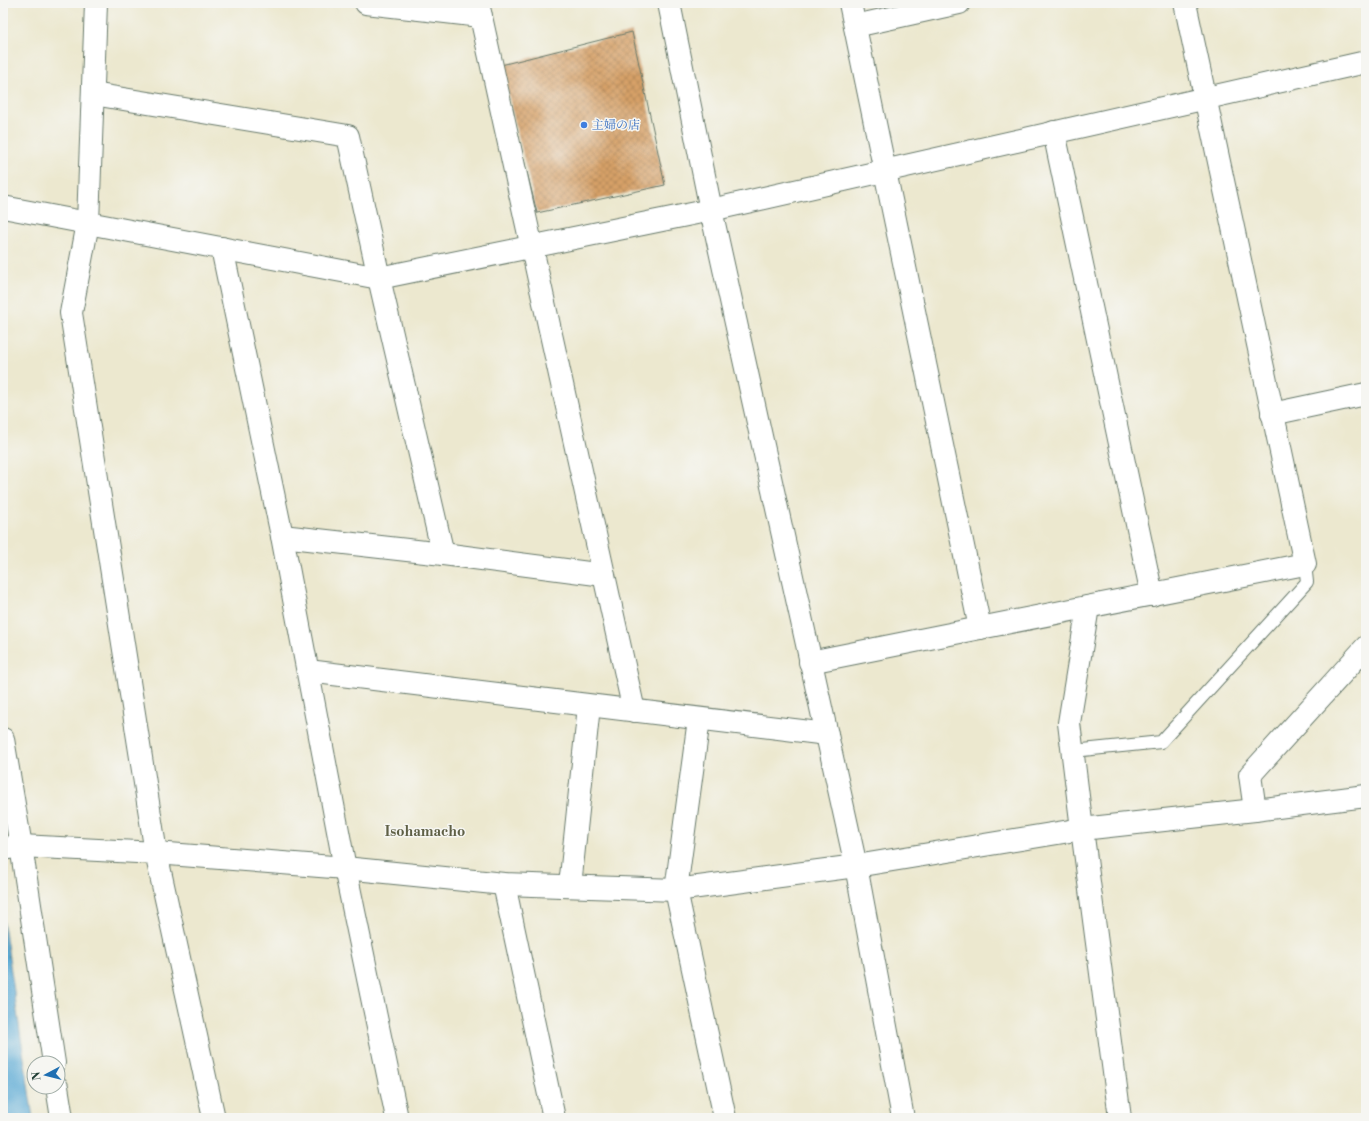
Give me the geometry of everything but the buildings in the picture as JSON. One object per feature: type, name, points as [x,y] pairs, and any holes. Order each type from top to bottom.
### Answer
[{"type":"street","points":[[96,3],[88,223],[71,313],[156,853],[214,1118]]},
{"type":"street","points":[[366,3],[480,10],[634,711]]},
{"type":"street","points":[[668,3],[711,210],[856,866],[903,1118]]},
{"type":"street","points":[[850,3],[980,628]]},
{"type":"street","points":[[855,26],[959,3]]},
{"type":"street","points":[[810,662],[1305,564],[1185,3]]},
{"type":"street","points":[[3,206],[379,278],[711,210],[1366,62]]},
{"type":"street","points":[[92,94],[348,136],[379,278],[443,554]]},
{"type":"street","points":[[1054,132],[1152,595]]},
{"type":"street","points":[[222,248],[282,536],[345,868],[397,1118]]},
{"type":"street","points":[[1272,414],[1366,394]]},
{"type":"street","points":[[282,536],[443,554],[604,575]]},
{"type":"street","points":[[1088,607],[1069,723],[1120,1118]]},
{"type":"street","points":[[1255,810],[1250,775],[1366,647]]},
{"type":"street","points":[[308,671],[827,734]]},
{"type":"street","points":[[570,886],[589,706]]},
{"type":"street","points":[[699,719],[676,890],[725,1118]]},
{"type":"street","points":[[3,739],[12,848],[52,1055]]},
{"type":"street","points":[[12,848],[156,853],[345,868],[504,884],[676,890],[856,866],[1082,829],[1366,796]]},
{"type":"street","points":[[504,884],[554,1118]]},
{"type":"street","points":[[58,1095],[62,1118]]},
{"type":"lane","points":[[1073,752],[1161,742],[1307,582],[1305,564]]},
{"type":"water","points":[[3,918],[26,1071],[26,1095],[30,1095],[33,1118],[3,1118]]},
{"type":"place","name":"主婦の店","points":[[584,125]]},
{"type":"district","name":"Isohamacho","points":[[425,831]]}]
